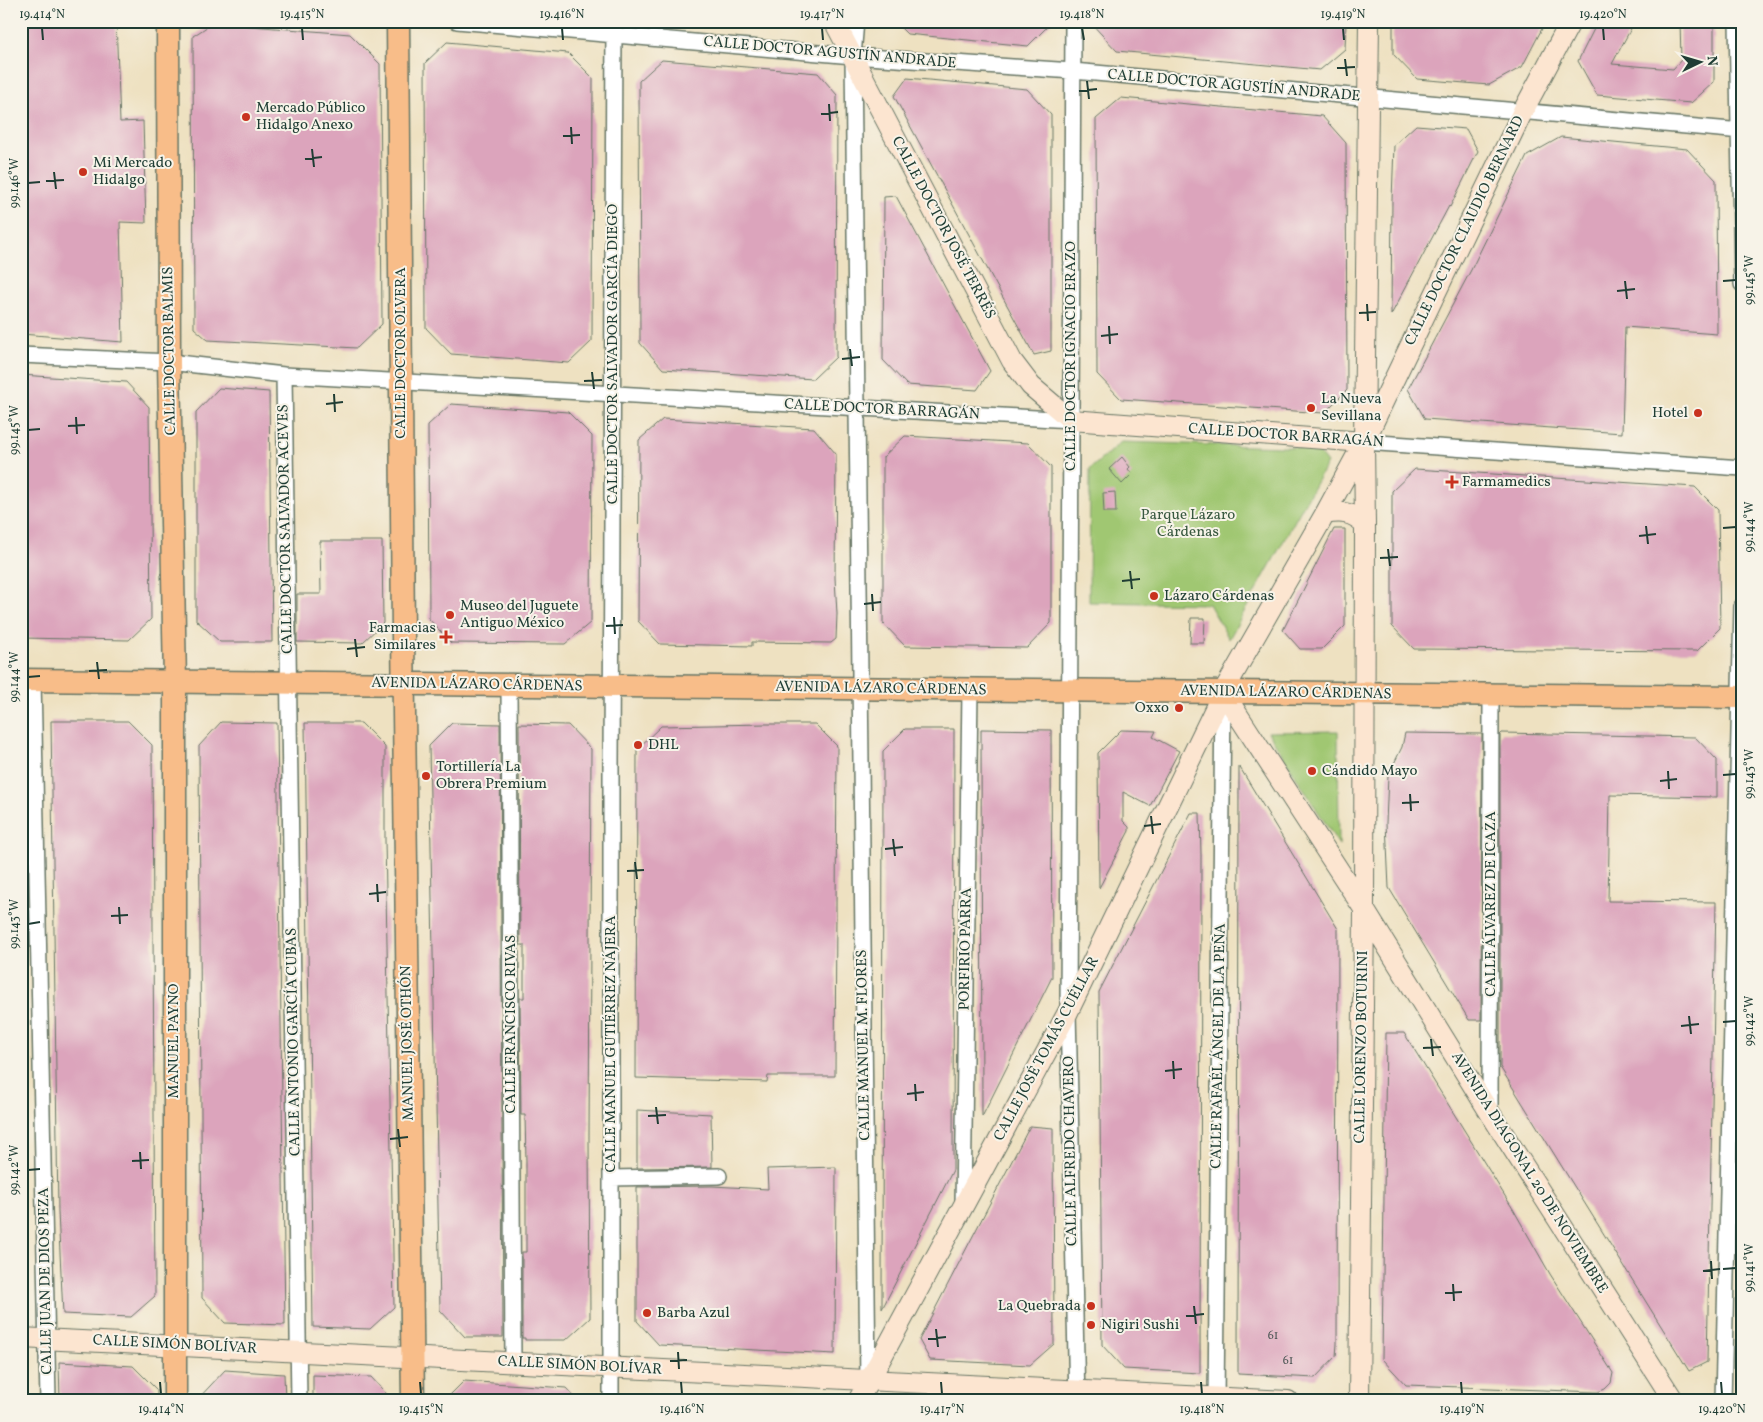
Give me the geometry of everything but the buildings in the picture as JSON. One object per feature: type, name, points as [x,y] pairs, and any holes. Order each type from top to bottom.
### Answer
[{"type":"main road","name":"CALLE DOCTOR BALMIS","points":[[168,21],[169,362],[174,682]]},
{"type":"main road","name":"CALLE DOCTOR OLVERA","points":[[398,21],[404,684]]},
{"type":"main road","name":"AVENIDA LÁZARO CÁRDENAS","points":[[27,680],[1741,697]]},
{"type":"main road","name":"MANUEL PAYNO","points":[[174,682],[175,1401]]},
{"type":"main road","name":"MANUEL JOSÉ OTHÓN","points":[[404,684],[414,1401]]},
{"type":"street","name":"CALLE DOCTOR AGUSTÍN ANDRADE","points":[[457,21],[614,28],[853,56],[1073,72],[1741,131]]},
{"type":"street","name":"CALLE DOCTOR JOSÉ TERRÉS","points":[[834,21],[1012,361],[1031,386],[1071,420]]},
{"type":"street","name":"CALLE MANUEL M. FLORES","points":[[856,21],[853,56],[868,1401]]},
{"type":"street","name":"CALLE DOCTOR IGNACIO ERAZO","points":[[1069,690],[1073,21]]},
{"type":"street","name":"CALLE LORENZO BOTURINI","points":[[1359,1401],[1364,909],[1364,442],[1369,21]]},
{"type":"street","name":"CALLE DOCTOR CLAUDIO BERNARD","points":[[1325,514],[1364,442],[1523,111],[1571,21]]},
{"type":"street","points":[[1737,21],[1741,131],[1742,284]]},
{"type":"street","name":"CALLE DOCTOR SALVADOR GARCÍA DIEGO","points":[[611,686],[614,28]]},
{"type":"street","name":"CALLE DOCTOR BARRAGÁN","points":[[21,355],[169,362],[284,375],[1071,420],[1742,468]]},
{"type":"street","name":"CALLE DOCTOR SALVADOR ACEVES","points":[[284,375],[288,683]]},
{"type":"street","points":[[1325,514],[1350,513],[1365,524]]},
{"type":"street","name":"CALLE JOSÉ TOMÁS CUÉLLAR","points":[[858,1401],[1068,1012],[1223,692],[1325,514]]},
{"type":"street","points":[[1723,1401],[1737,1023],[1742,606]]},
{"type":"street","name":"CALLE JUAN DE DIOS PEZA","points":[[27,680],[48,1401]]},
{"type":"street","name":"CALLE ANTONIO GARCÍA CUBAS","points":[[288,683],[299,1401]]},
{"type":"street","name":"CALLE FRANCISCO RIVAS","points":[[509,686],[513,1363]]},
{"type":"street","name":"CALLE MANUEL GUTIÉRREZ NÁJERA","points":[[611,686],[611,1401]]},
{"type":"street","name":"PORFIRIO PARRA","points":[[963,1209],[970,690]]},
{"type":"street","name":"CALLE ALFREDO CHAVERO","points":[[1069,690],[1068,1012],[1076,1396]]},
{"type":"street","name":"AVENIDA DIAGONAL 20 DE NOVIEMBRE","points":[[1223,692],[1364,909],[1490,1113],[1674,1401]]},
{"type":"street","name":"CALLE RAFAÉL ÁNGEL DE LA PEÑA","points":[[1216,1399],[1223,692]]},
{"type":"street","name":"CALLE ÁLVAREZ DE ICAZA","points":[[1490,1113],[1491,694]]},
{"type":"street","points":[[611,1178],[719,1176]]},
{"type":"street","name":"CALLE SIMÓN BOLÍVAR","points":[[21,1338],[868,1381],[968,1393],[1288,1401]]},
{"type":"green space","name":"Parque Lázaro Cárdenas","points":[[1121,442],[1315,448],[1327,463],[1229,639],[1209,604],[1089,602],[1090,469]]},
{"type":"green space","points":[[1338,731],[1339,845],[1268,732]]},
{"type":"place","name":"Mercado Público Hidalgo Anexo","points":[[246,117]]},
{"type":"place","name":"Mi Mercado Hidalgo","points":[[83,172]]},
{"type":"place","name":"La Nueva Sevillana","points":[[1311,408]]},
{"type":"place","name":"Hotel","points":[[1698,413]]},
{"type":"place","name":"Farmamedics","points":[[1452,482]]},
{"type":"place","name":"Lázaro Cárdenas","points":[[1154,596]]},
{"type":"place","name":"Museo del Juguete Antiguo México","points":[[450,615]]},
{"type":"place","name":"Farmacias Similares","points":[[446,637]]},
{"type":"place","name":"Oxxo","points":[[1179,708]]},
{"type":"place","name":"DHL","points":[[638,745]]},
{"type":"place","name":"Cándido Mayo","points":[[1312,771]]},
{"type":"place","name":"Tortillería La Obrera Premium","points":[[426,776]]},
{"type":"place","name":"La Quebrada","points":[[1091,1306]]},
{"type":"place","name":"Barba Azul","points":[[647,1313]]},
{"type":"place","name":"Nigiri Sushi","points":[[1091,1325]]}]
